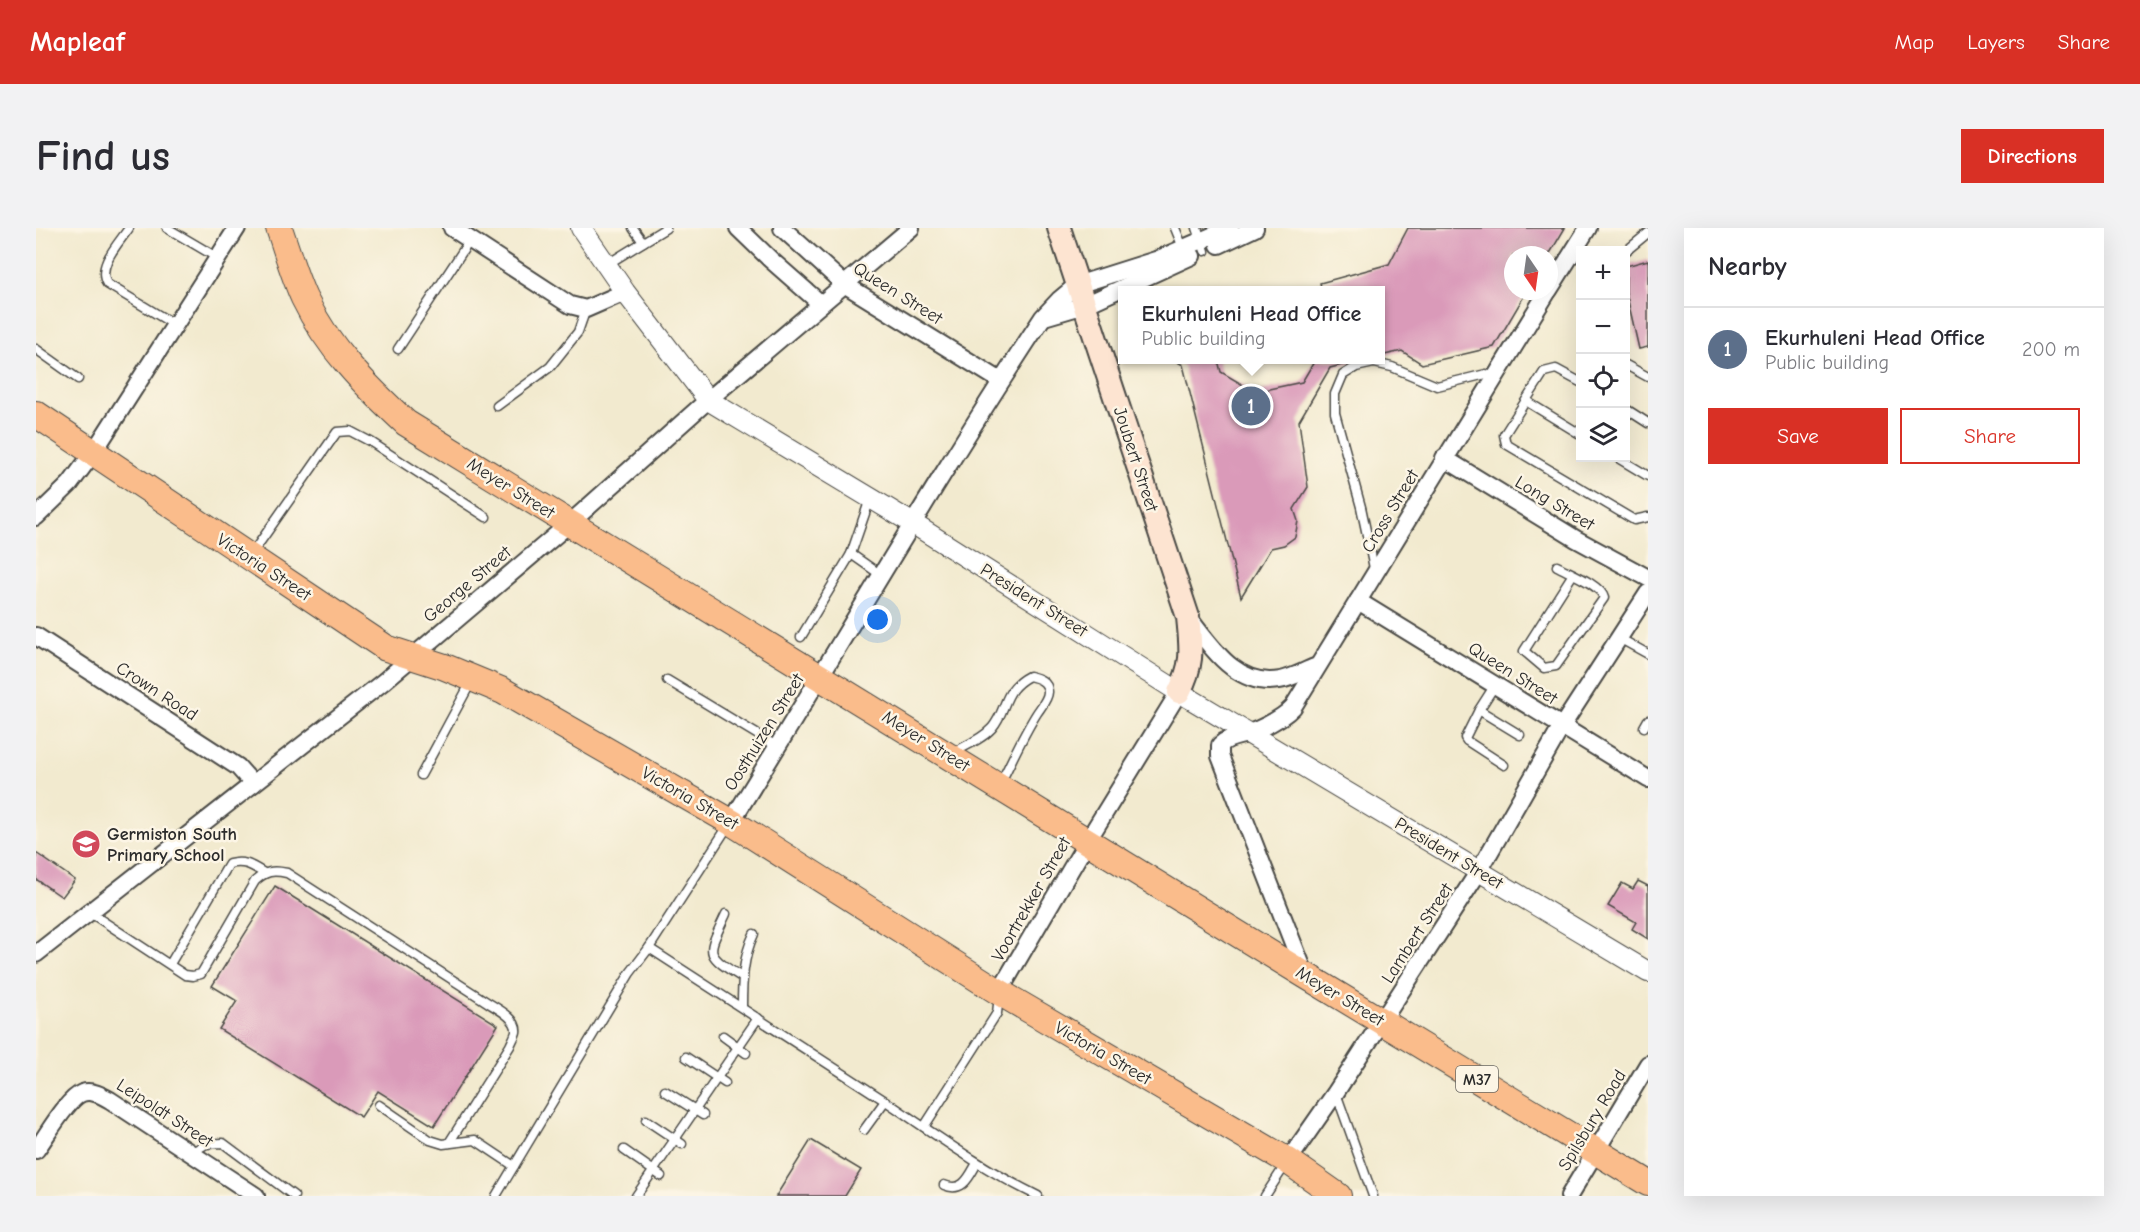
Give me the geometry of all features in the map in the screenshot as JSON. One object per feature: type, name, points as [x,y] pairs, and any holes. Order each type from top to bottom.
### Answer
[{"type":"main road","name":"Meyer Street","points":[[279,228],[304,297],[319,324],[357,376],[406,423],[1648,1183]]},
{"type":"main road","name":"Joubert Street","points":[[1059,228],[1188,617],[1191,649],[1189,673],[1179,692]]},
{"type":"main road","name":"Victoria Street","points":[[36,414],[386,648],[503,691],[731,822],[999,992],[1288,1161],[1338,1196]]},
{"type":"street","points":[[36,517],[70,484],[93,453],[237,228]]},
{"type":"street","points":[[452,228],[570,305],[586,309],[624,292]]},
{"type":"street","name":"President Street","points":[[581,228],[624,292],[708,400],[912,523],[1247,734],[1648,972]]},
{"type":"street","points":[[738,228],[821,304]]},
{"type":"street","name":"Queen Street","points":[[782,228],[844,284],[1001,381]]},
{"type":"street","name":"George Street","points":[[36,954],[383,682],[569,524],[708,400],[911,228]]},
{"type":"street","points":[[1201,240],[1230,228]]},
{"type":"street","points":[[1201,240],[1255,228]]},
{"type":"street","name":"Cross Street","points":[[1558,276],[1588,228]]},
{"type":"street","name":"Oosthuizen Street","points":[[731,822],[821,677],[912,523],[1043,317],[1081,295],[1185,254],[1201,240]]},
{"type":"street","name":"Cross Street","points":[[1247,734],[1286,714],[1293,707],[1444,458],[1543,300]]},
{"type":"street","name":"Long Street","points":[[1444,458],[1576,539],[1648,578]]},
{"type":"street","name":"Lambert Street","points":[[1288,1161],[1336,1092],[1479,871],[1562,726],[1648,593]]},
{"type":"street","name":"Queen Street","points":[[1358,601],[1648,779]]},
{"type":"street","points":[[1188,617],[1220,658],[1238,672],[1258,680],[1280,680],[1316,668]]},
{"type":"street","name":"Crown Road","points":[[36,636],[238,767],[253,784]]},
{"type":"street","name":"Voortrekker Street","points":[[999,992],[1088,840],[1179,692]]},
{"type":"street","points":[[1247,734],[1225,740],[1220,745],[1220,756],[1305,975]]},
{"type":"street","name":"Spilsbury Road","points":[[1569,1196],[1648,1064]]},
{"type":"street","name":"Leipoldt Street","points":[[36,1150],[73,1100],[81,1094],[92,1092],[110,1100],[256,1196]]},
{"type":"lane","points":[[129,228],[103,267],[103,277],[107,284],[175,325]]},
{"type":"lane","points":[[167,228],[218,258]]},
{"type":"lane","points":[[633,228],[643,242]]},
{"type":"lane","points":[[606,265],[666,228]]},
{"type":"lane","points":[[1175,228],[1185,254]]},
{"type":"lane","points":[[1630,248],[1648,233]]},
{"type":"lane","points":[[398,350],[470,240]]},
{"type":"lane","points":[[497,406],[550,367],[578,332],[586,309]]},
{"type":"lane","points":[[36,349],[78,379]]},
{"type":"lane","points":[[1370,364],[1356,367],[1343,375],[1335,394],[1335,413],[1361,507],[1375,573]]},
{"type":"lane","points":[[1378,364],[1392,367],[1437,386],[1486,374],[1495,377]]},
{"type":"lane","points":[[1630,366],[1648,377]]},
{"type":"lane","points":[[1576,379],[1556,369],[1544,372],[1504,435],[1506,444],[1634,520],[1648,517]]},
{"type":"lane","points":[[1526,400],[1576,431]]},
{"type":"lane","points":[[1630,412],[1648,423]]},
{"type":"lane","points":[[249,558],[337,432],[350,431],[371,442],[486,517]]},
{"type":"lane","points":[[1625,462],[1648,476]]},
{"type":"lane","points":[[801,637],[851,554],[870,499]]},
{"type":"lane","points":[[851,554],[881,575]]},
{"type":"lane","points":[[1557,566],[1573,574],[1600,590],[1604,598],[1556,666],[1544,668],[1524,651],[1573,574]]},
{"type":"lane","points":[[1619,638],[1648,654]]},
{"type":"lane","points":[[949,755],[985,735],[994,726],[1014,685],[1029,676],[1046,683],[1047,697],[999,786]]},
{"type":"lane","points":[[421,775],[472,678]]},
{"type":"lane","points":[[667,680],[778,747]]},
{"type":"lane","points":[[1495,685],[1465,738],[1504,765]]},
{"type":"lane","points":[[1479,710],[1520,735]]},
{"type":"lane","name":"Oosthuizen Street","points":[[496,1196],[630,973],[649,948],[731,822]]},
{"type":"lane","points":[[170,964],[229,864],[238,861],[248,863],[264,873]]},
{"type":"lane","points":[[89,912],[185,975],[193,976],[201,974],[255,882],[264,873],[274,871],[286,873],[487,1002],[515,1024],[516,1031],[510,1046],[449,1143]]},
{"type":"lane","points":[[726,914],[713,942],[712,954],[720,964],[743,978]]},
{"type":"lane","points":[[742,1007],[743,978],[748,947],[754,934]]},
{"type":"lane","points":[[649,948],[977,1163],[1038,1196]]},
{"type":"lane","name":"Voortrekker Street","points":[[924,1127],[998,1013],[999,992]]},
{"type":"lane","points":[[636,1196],[658,1173],[695,1109],[758,1018]]},
{"type":"lane","points":[[723,1035],[746,1053]]},
{"type":"lane","points":[[686,1057],[725,1083]]},
{"type":"lane","points":[[665,1091],[703,1115]]},
{"type":"lane","points":[[1336,1092],[1373,1196]]},
{"type":"lane","points":[[864,1130],[885,1101]]},
{"type":"lane","points":[[380,1105],[430,1140],[443,1144],[475,1140],[514,1166]]},
{"type":"lane","points":[[646,1120],[678,1142]]},
{"type":"lane","points":[[192,1153],[206,1144],[223,1143],[294,1196]]},
{"type":"lane","points":[[624,1150],[658,1173]]},
{"type":"lane","name":"Lambert Street","points":[[1265,1196],[1288,1161]]},
{"type":"lane","points":[[944,1185],[952,1188],[959,1187],[966,1182],[977,1163]]},
{"type":"building","points":[[1408,228],[1565,228],[1554,246],[1504,246],[1504,300],[1522,300],[1494,347],[1422,364],[1402,351],[1385,355],[1385,286],[1321,286],[1320,283],[1389,264]]},
{"type":"building","points":[[1648,260],[1648,347],[1639,349],[1630,310],[1630,265]]},
{"type":"building","points":[[1181,364],[1219,364],[1221,372],[1255,392],[1302,382],[1313,364],[1346,364],[1330,368],[1299,421],[1308,487],[1294,509],[1298,521],[1295,537],[1284,545],[1271,548],[1241,597]]},
{"type":"building","points":[[36,853],[75,880],[62,897],[36,879]]},
{"type":"building","points":[[1638,881],[1648,886],[1648,939],[1632,929],[1636,922],[1608,906],[1622,883],[1633,889]]},
{"type":"building","points":[[275,886],[498,1025],[434,1126],[378,1091],[361,1117],[219,1029],[237,1001],[212,986]]},
{"type":"building","points":[[811,1140],[861,1170],[845,1196],[776,1196]]},
{"type":"place","name":"Ekurhuleni Head Office","points":[[1251,406]]},
{"type":"place","name":"Germiston South Primary School","points":[[86,844]]}]
